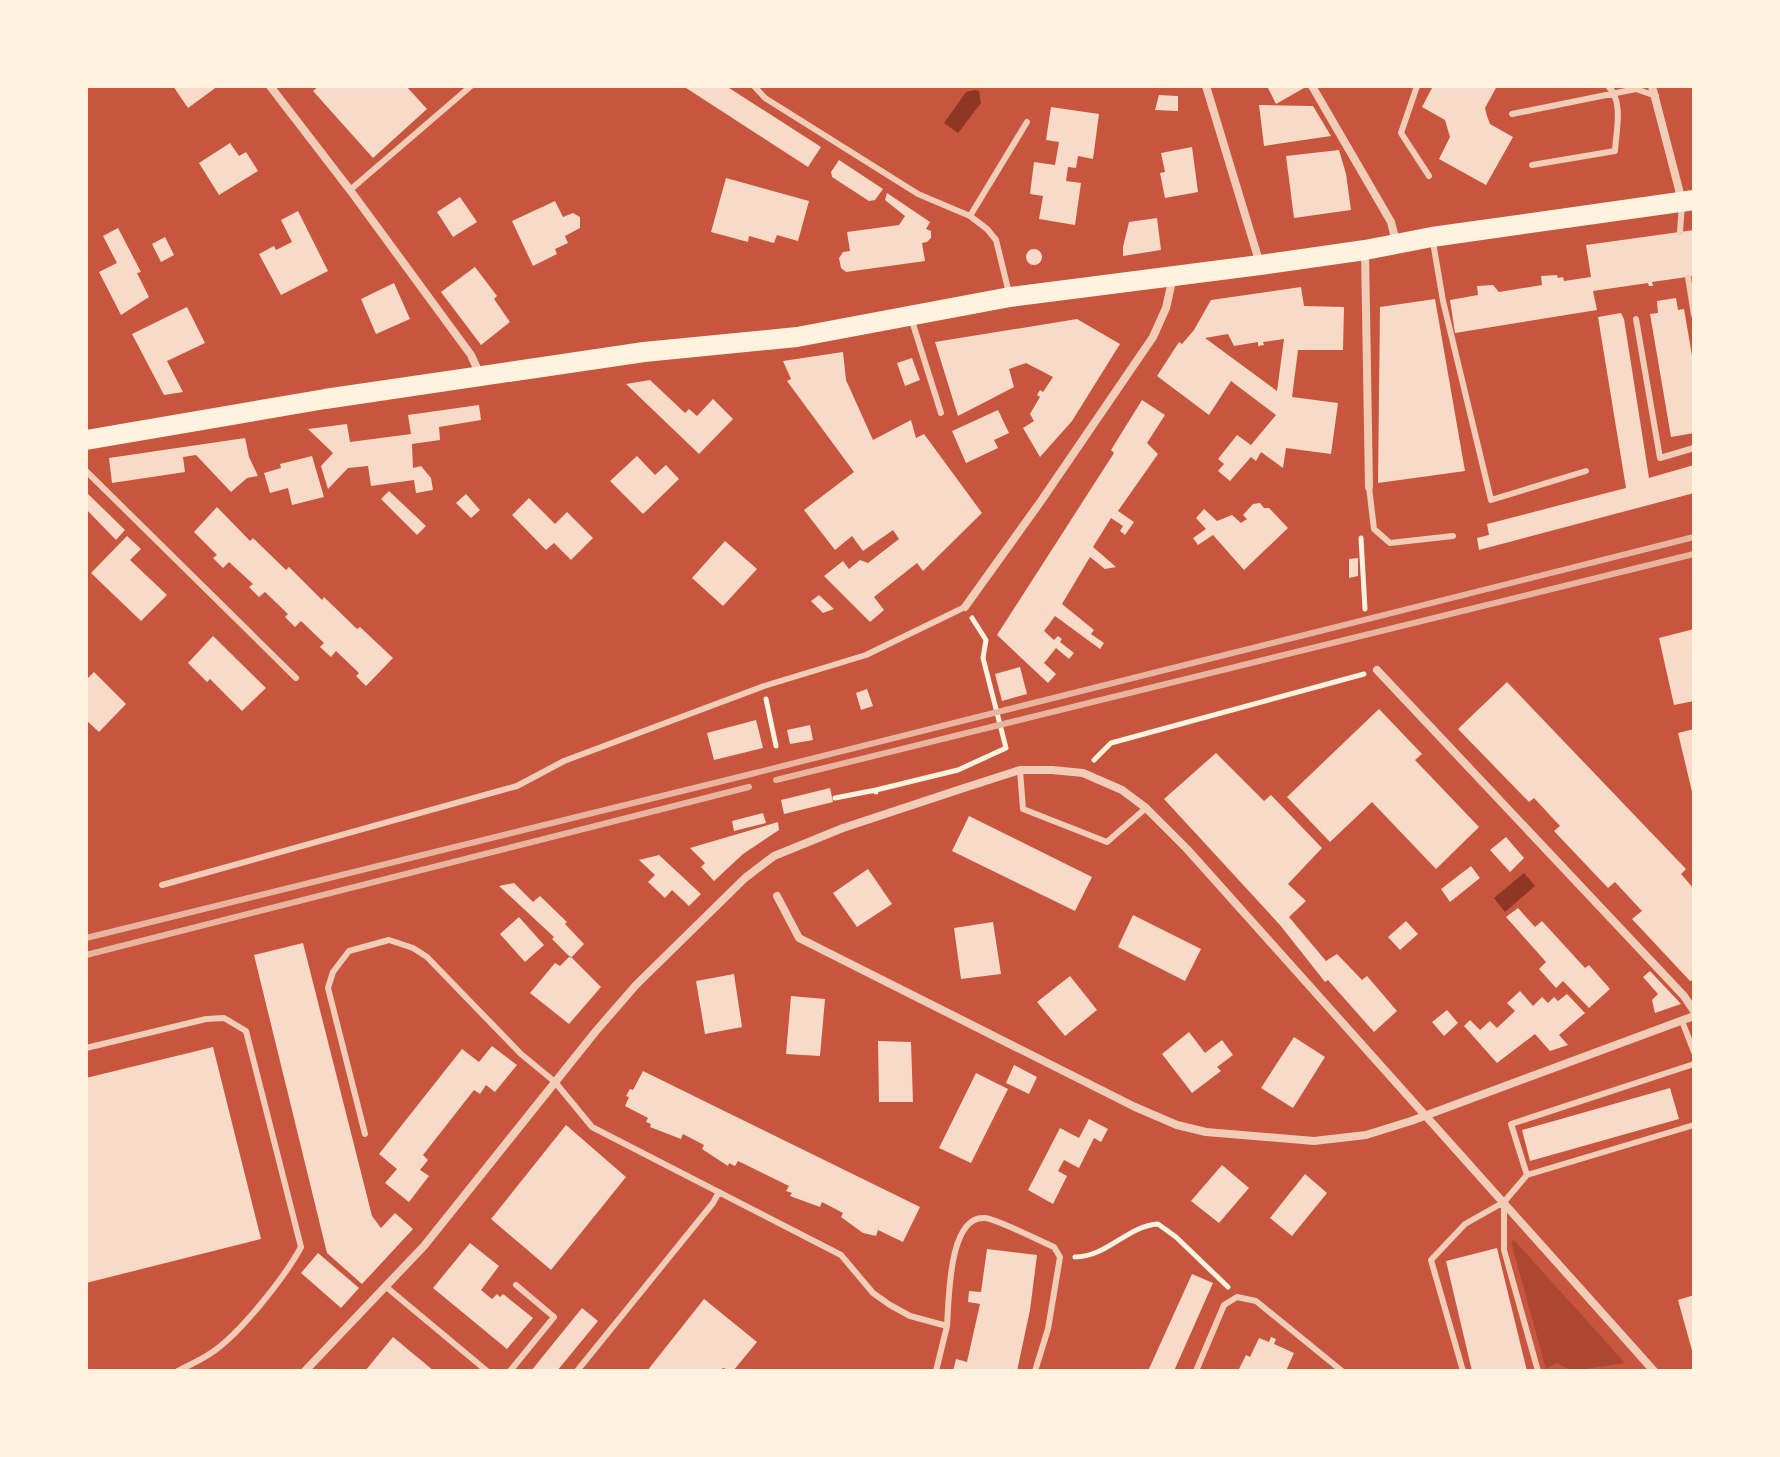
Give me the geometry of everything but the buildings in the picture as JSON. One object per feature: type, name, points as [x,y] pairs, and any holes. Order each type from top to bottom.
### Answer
[{"type":"main road","points":[[86,440],[644,352],[797,337],[1010,297],[1260,265],[1688,201]]},
{"type":"street","points":[[270,86],[471,355],[481,376]]},
{"type":"street","points":[[1206,86],[1260,265]]},
{"type":"street","points":[[1312,86],[1391,222],[1396,243]]},
{"type":"street","points":[[1652,86],[1688,201]]},
{"type":"street","points":[[1365,250],[1369,487]]},
{"type":"street","points":[[965,607],[1153,337],[1166,308],[1173,276]]},
{"type":"street","points":[[777,896],[799,938],[1135,1107],[1177,1125],[1206,1132],[1314,1141],[1366,1135],[1426,1116],[1694,1014],[1684,996],[1377,670]]},
{"type":"street","points":[[305,1371],[424,1246],[636,985],[745,878],[774,856],[874,817],[1020,770],[1083,773],[1122,790],[1146,808],[1197,860],[1504,1202],[1650,1370]]},
{"type":"lane","points":[[350,190],[471,86]]},
{"type":"lane","points":[[754,86],[765,98],[918,194],[970,216],[987,229],[996,240],[1010,297]]},
{"type":"lane","points":[[1417,86],[1401,133],[1429,176]]},
{"type":"lane","points":[[1532,165],[1615,151],[1617,104],[1615,92],[1608,86]]},
{"type":"lane","points":[[1512,114],[1636,89],[1656,96]]},
{"type":"lane","points":[[970,216],[1027,122]]},
{"type":"lane","points":[[1680,232],[1688,201]]},
{"type":"lane","points":[[1432,237],[1443,301],[1491,500],[1586,471]]},
{"type":"lane","points":[[1688,277],[1694,315]]},
{"type":"lane","points":[[910,316],[941,413]]},
{"type":"lane","points":[[1636,319],[1660,458],[1694,448]]},
{"type":"lane","points":[[86,471],[296,678]]},
{"type":"lane","points":[[1369,487],[1374,529],[1390,543],[1453,536]]},
{"type":"lane","points":[[162,885],[517,786],[564,761],[764,686],[866,655],[965,607]]},
{"type":"lane","points":[[1020,770],[1023,809],[1107,842],[1146,808]]},
{"type":"lane","points":[[365,1134],[328,988],[339,961],[349,951],[389,940],[413,948],[427,957],[521,1054],[555,1082],[592,1127],[841,1255],[873,1293],[890,1305],[910,1316],[947,1326]]},
{"type":"lane","points":[[86,1048],[206,1019],[224,1018],[246,1031],[301,1247],[281,1280],[228,1339],[178,1371]]},
{"type":"lane","points":[[1682,1021],[1694,1052]]},
{"type":"lane","points":[[1527,1175],[1511,1124],[1694,1064]]},
{"type":"lane","points":[[1463,1371],[1431,1260],[1465,1224],[1504,1202],[1527,1175],[1694,1125]]},
{"type":"lane","points":[[577,1371],[719,1192]]},
{"type":"lane","points":[[1504,1202],[1504,1250],[1538,1371]]},
{"type":"lane","points":[[936,1371],[947,1326],[960,1232],[970,1221],[985,1218],[1054,1247],[1060,1257],[1048,1329],[1035,1371]]},
{"type":"lane","points":[[510,1371],[554,1317],[516,1285]]},
{"type":"lane","points":[[385,1286],[487,1371]]},
{"type":"lane","points":[[1196,1371],[1224,1305],[1237,1297],[1256,1301],[1342,1371]]},
{"type":"path","points":[[1361,535],[1365,609]]},
{"type":"path","points":[[835,798],[958,770],[1006,748],[983,658],[986,640],[965,607]]},
{"type":"path","points":[[1083,773],[1111,743],[1377,670]]},
{"type":"path","points":[[764,686],[776,746]]},
{"type":"path","points":[[874,817],[878,799],[876,790]]},
{"type":"path","points":[[1060,1257],[1090,1257],[1144,1225],[1158,1224],[1176,1237],[1237,1297]]},
{"type":"shaded area","points":[[979,91],[981,103],[958,133],[944,123],[966,92]]},
{"type":"shaded area","points":[[1524,873],[1535,886],[1505,912],[1494,898]]},
{"type":"shaded area","points":[[1514,1240],[1625,1363],[1572,1371],[1557,1363],[1546,1369],[1511,1242]]},
{"type":"railway","points":[[86,938],[1694,537]]},
{"type":"railway","points":[[776,780],[1694,554]]},
{"type":"railway","points":[[86,955],[749,787]]}]
